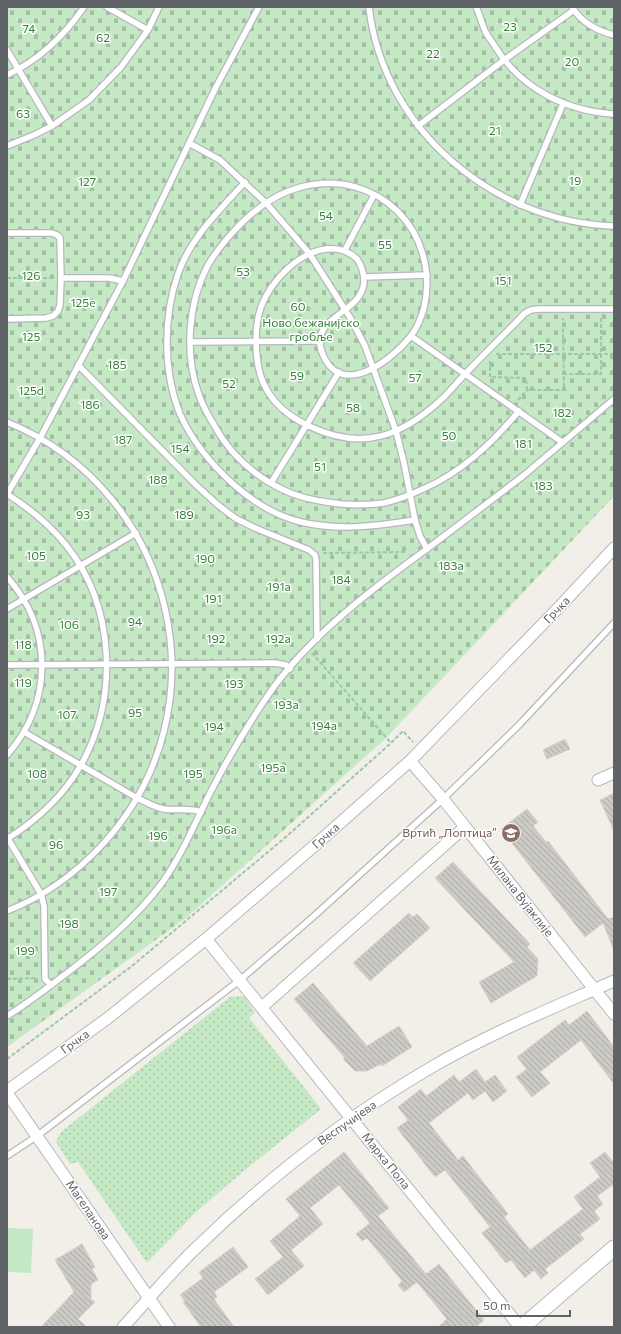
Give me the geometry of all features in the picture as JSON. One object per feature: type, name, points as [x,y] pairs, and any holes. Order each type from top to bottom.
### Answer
[{"type":"main road","points":[[521,1327],[614,1248]]},
{"type":"street","name":"Грчка","points":[[7,1092],[108,1018],[206,939],[410,761],[564,602],[614,548]]},
{"type":"street","name":"Милана Вујаклије","points":[[410,761],[443,799],[614,1014]]},
{"type":"street","points":[[598,780],[614,773]]},
{"type":"street","points":[[262,1007],[465,827]]},
{"type":"street","name":"Марка Пола","points":[[206,939],[521,1327]]},
{"type":"street","name":"Веспучијева","points":[[123,1327],[194,1250],[251,1197],[291,1164],[352,1119],[398,1088],[466,1048],[614,981]]},
{"type":"street","name":"Магеланова","points":[[7,1092],[169,1327]]},
{"type":"lane","points":[[7,75],[19,70],[46,50],[71,25],[84,7]]},
{"type":"lane","points":[[107,7],[148,30]]},
{"type":"lane","points":[[7,146],[52,126],[89,100],[121,67],[148,30],[159,7]]},
{"type":"lane","points":[[51,985],[45,980],[44,906],[41,894],[7,838],[26,827],[42,813],[66,787],[81,764],[93,740],[101,715],[106,690],[107,664],[105,639],[100,614],[92,591],[80,566],[67,546],[49,526],[29,508],[7,494],[40,438],[123,281],[216,87],[259,7]]},
{"type":"lane","points":[[369,7],[377,46],[401,101],[418,126],[440,150],[464,172],[491,190],[520,205],[546,215],[572,221],[614,226]]},
{"type":"lane","points":[[476,7],[486,34],[504,60],[526,82],[563,104],[587,111],[614,114]]},
{"type":"lane","points":[[418,126],[573,8],[582,20],[604,33],[614,35]]},
{"type":"lane","points":[[7,50],[52,126]]},
{"type":"lane","points":[[520,205],[563,104]]},
{"type":"lane","points":[[189,143],[220,160],[266,203],[309,254],[360,334],[396,431],[415,520],[420,536],[428,549]]},
{"type":"lane","points":[[245,182],[216,215],[187,254],[178,274],[171,298],[167,348],[169,371],[180,414],[196,443],[221,472],[242,491],[264,506],[281,515],[300,522],[333,527],[370,526],[415,520]]},
{"type":"lane","points":[[519,411],[494,439],[476,456],[444,479],[396,500],[371,504],[333,503],[313,500],[282,490],[243,463],[234,454],[219,434],[198,394],[193,375],[191,354],[191,321],[194,303],[200,284],[209,264],[235,230],[266,203],[280,195],[299,188],[323,184],[352,186],[374,195],[400,212],[410,224],[422,252],[427,275],[424,307],[421,318],[411,336],[398,350],[374,369],[358,374],[339,372],[332,368],[322,354],[320,341],[325,326],[358,300],[364,286],[364,277],[361,266],[352,255],[345,250],[332,248],[319,250],[298,260],[283,274],[267,294],[257,320],[256,341],[259,370],[270,395],[280,408],[307,425],[333,436],[352,438],[378,437],[396,431],[411,423],[448,394],[465,374],[525,313],[531,310],[614,309]]},
{"type":"lane","points":[[345,250],[374,195]]},
{"type":"lane","points":[[7,233],[52,233],[57,235],[60,238],[61,278],[60,305],[58,311],[53,316],[46,318],[7,319]]},
{"type":"lane","points":[[364,277],[427,275]]},
{"type":"lane","points":[[61,278],[109,278],[123,281]]},
{"type":"lane","points":[[411,336],[562,442]]},
{"type":"lane","points":[[191,342],[320,341]]},
{"type":"lane","points":[[78,365],[198,486],[235,518],[254,528],[303,546],[314,555],[316,560],[317,639]]},
{"type":"lane","points":[[271,483],[339,372]]},
{"type":"lane","points":[[7,1016],[30,1002],[119,930],[162,883],[190,837],[228,758],[248,725],[274,687],[308,648],[342,614],[518,480],[614,399]]},
{"type":"lane","points":[[7,422],[40,438],[78,464],[110,496],[124,514],[147,553],[163,595],[171,640],[173,664],[168,712],[160,746],[150,773],[137,798],[120,824],[79,868],[41,894],[7,911]]},
{"type":"lane","points":[[7,609],[136,533]]},
{"type":"lane","points":[[7,577],[24,599],[34,620],[38,634],[42,665],[38,700],[32,716],[24,732],[7,755]]},
{"type":"lane","points":[[7,1156],[37,1136],[240,980],[357,878],[443,799],[543,701],[614,623]]},
{"type":"lane","points":[[7,665],[275,663],[286,665],[290,669]]},
{"type":"lane","points":[[24,732],[137,798],[154,806],[164,809],[192,809],[202,812]]},
{"type":"path","points":[[7,278],[61,278]]},
{"type":"path","points":[[527,390],[564,390],[563,309]]},
{"type":"path","points":[[563,374],[601,374],[601,309]]},
{"type":"path","points":[[512,407],[527,390],[526,378],[490,377],[490,354],[614,354]]},
{"type":"path","points":[[314,555],[320,553],[404,552],[410,553],[416,557]]},
{"type":"path","points":[[308,648],[391,742]]},
{"type":"path","points":[[7,1059],[148,952],[287,836],[403,731]]},
{"type":"path","points":[[7,979],[41,978],[45,980]]},
{"type":"green space","name":"Ново бежанијско гробље","points":[[7,7],[614,7],[614,496],[386,738],[186,918],[7,1047]]},
{"type":"green space","points":[[244,996],[255,1012],[249,1018],[321,1109],[245,1170],[196,1212],[147,1263],[78,1162],[70,1164],[56,1142],[61,1132],[230,997]]},
{"type":"green space","points":[[8,1228],[33,1229],[31,1273],[7,1272]]},
{"type":"building","points":[[565,739],[570,749],[547,759],[543,750]]},
{"type":"building","points":[[614,793],[614,831],[600,800]]},
{"type":"building","points":[[527,809],[538,822],[533,826],[546,842],[548,841],[608,919],[614,917],[614,950],[603,923],[585,937],[501,829]]},
{"type":"building","points":[[453,862],[530,944],[527,947],[538,959],[537,976],[491,1003],[479,982],[514,962],[435,878]]},
{"type":"building","points":[[409,913],[413,917],[417,914],[430,928],[370,981],[353,963]]},
{"type":"building","points":[[313,983],[367,1046],[399,1026],[412,1047],[382,1066],[381,1064],[367,1071],[355,1071],[343,1059],[345,1058],[294,999]]},
{"type":"building","points":[[587,1011],[614,1047],[614,1084],[581,1040],[540,1072],[550,1083],[532,1097],[516,1077],[527,1069],[517,1057],[565,1020],[569,1025]]},
{"type":"building","points":[[476,1069],[485,1082],[495,1075],[507,1091],[493,1102],[485,1091],[473,1100],[468,1093],[429,1123],[458,1160],[463,1156],[508,1214],[504,1217],[530,1250],[583,1209],[574,1197],[600,1177],[590,1163],[605,1152],[614,1163],[614,1184],[597,1196],[603,1204],[594,1211],[600,1219],[580,1234],[584,1239],[545,1269],[548,1273],[541,1279],[534,1270],[525,1278],[511,1260],[506,1263],[482,1233],[490,1227],[445,1170],[435,1177],[397,1128],[408,1120],[398,1107],[421,1089],[426,1096],[454,1075],[459,1082]]},
{"type":"building","points":[[344,1152],[389,1208],[378,1216],[426,1274],[439,1264],[484,1320],[476,1327],[438,1327],[447,1319],[417,1282],[404,1292],[398,1285],[402,1281],[367,1238],[362,1241],[356,1234],[370,1223],[339,1185],[310,1208],[323,1224],[291,1250],[304,1266],[268,1295],[255,1279],[283,1257],[270,1241],[300,1216],[286,1199]]},
{"type":"building","points":[[82,1244],[95,1267],[92,1269],[98,1280],[91,1284],[91,1299],[95,1302],[78,1319],[87,1327],[41,1327],[74,1292],[55,1260]]},
{"type":"building","points":[[233,1247],[248,1267],[214,1292],[217,1297],[214,1299],[234,1327],[201,1327],[183,1302],[185,1301],[180,1295],[203,1278],[199,1272]]},
{"type":"place","name":"Вртић „Лоптица”","points":[[511,833]]},
{"type":"park label","name":"23","points":[[510,27]]},
{"type":"park label","name":"74","points":[[29,29]]},
{"type":"park label","name":"62","points":[[103,38]]},
{"type":"park label","name":"22","points":[[433,54]]},
{"type":"park label","name":"20","points":[[572,62]]},
{"type":"park label","name":"63","points":[[23,114]]},
{"type":"park label","name":"21","points":[[495,131]]},
{"type":"park label","name":"19","points":[[575,181]]},
{"type":"park label","name":"127","points":[[87,182]]},
{"type":"park label","name":"54","points":[[326,216]]},
{"type":"park label","name":"55","points":[[385,245]]},
{"type":"park label","name":"53","points":[[243,272]]},
{"type":"park label","name":"126","points":[[31,276]]},
{"type":"park label","name":"151","points":[[503,281]]},
{"type":"park label","name":"125e","points":[[83,303]]},
{"type":"park label","name":"60","points":[[298,307]]},
{"type":"park label","name":"125","points":[[31,337]]},
{"type":"park label","name":"152","points":[[543,348]]},
{"type":"park label","name":"185","points":[[117,365]]},
{"type":"park label","name":"59","points":[[297,376]]},
{"type":"park label","name":"57","points":[[415,378]]},
{"type":"park label","name":"52","points":[[229,384]]},
{"type":"park label","name":"125d","points":[[31,391]]},
{"type":"park label","name":"186","points":[[90,405]]},
{"type":"park label","name":"58","points":[[353,408]]},
{"type":"park label","name":"182","points":[[562,413]]},
{"type":"park label","name":"50","points":[[449,436]]},
{"type":"park label","name":"187","points":[[123,440]]},
{"type":"park label","name":"181","points":[[523,444]]},
{"type":"park label","name":"154","points":[[180,449]]},
{"type":"park label","name":"51","points":[[320,467]]},
{"type":"park label","name":"188","points":[[158,480]]},
{"type":"park label","name":"183","points":[[543,486]]},
{"type":"park label","name":"93","points":[[83,515]]},
{"type":"park label","name":"189","points":[[184,515]]},
{"type":"park label","name":"105","points":[[36,556]]},
{"type":"park label","name":"190","points":[[205,559]]},
{"type":"park label","name":"183a","points":[[451,566]]},
{"type":"park label","name":"184","points":[[341,580]]},
{"type":"park label","name":"191a","points":[[279,587]]},
{"type":"park label","name":"191","points":[[213,599]]},
{"type":"park label","name":"94","points":[[135,622]]},
{"type":"park label","name":"106","points":[[69,625]]},
{"type":"park label","name":"192","points":[[216,639]]},
{"type":"park label","name":"192а","points":[[278,639]]},
{"type":"park label","name":"118","points":[[23,645]]},
{"type":"park label","name":"119","points":[[23,683]]},
{"type":"park label","name":"193","points":[[234,684]]},
{"type":"park label","name":"193a","points":[[286,705]]},
{"type":"park label","name":"95","points":[[135,713]]},
{"type":"park label","name":"107","points":[[67,715]]},
{"type":"park label","name":"194a","points":[[324,726]]},
{"type":"park label","name":"194","points":[[214,727]]},
{"type":"park label","name":"195a","points":[[273,768]]},
{"type":"park label","name":"108","points":[[37,774]]},
{"type":"park label","name":"195","points":[[193,774]]},
{"type":"park label","name":"196a","points":[[224,830]]},
{"type":"park label","name":"196","points":[[158,836]]},
{"type":"park label","name":"96","points":[[56,845]]},
{"type":"park label","name":"197","points":[[108,892]]},
{"type":"park label","name":"198","points":[[69,924]]},
{"type":"park label","name":"199","points":[[25,951]]}]
